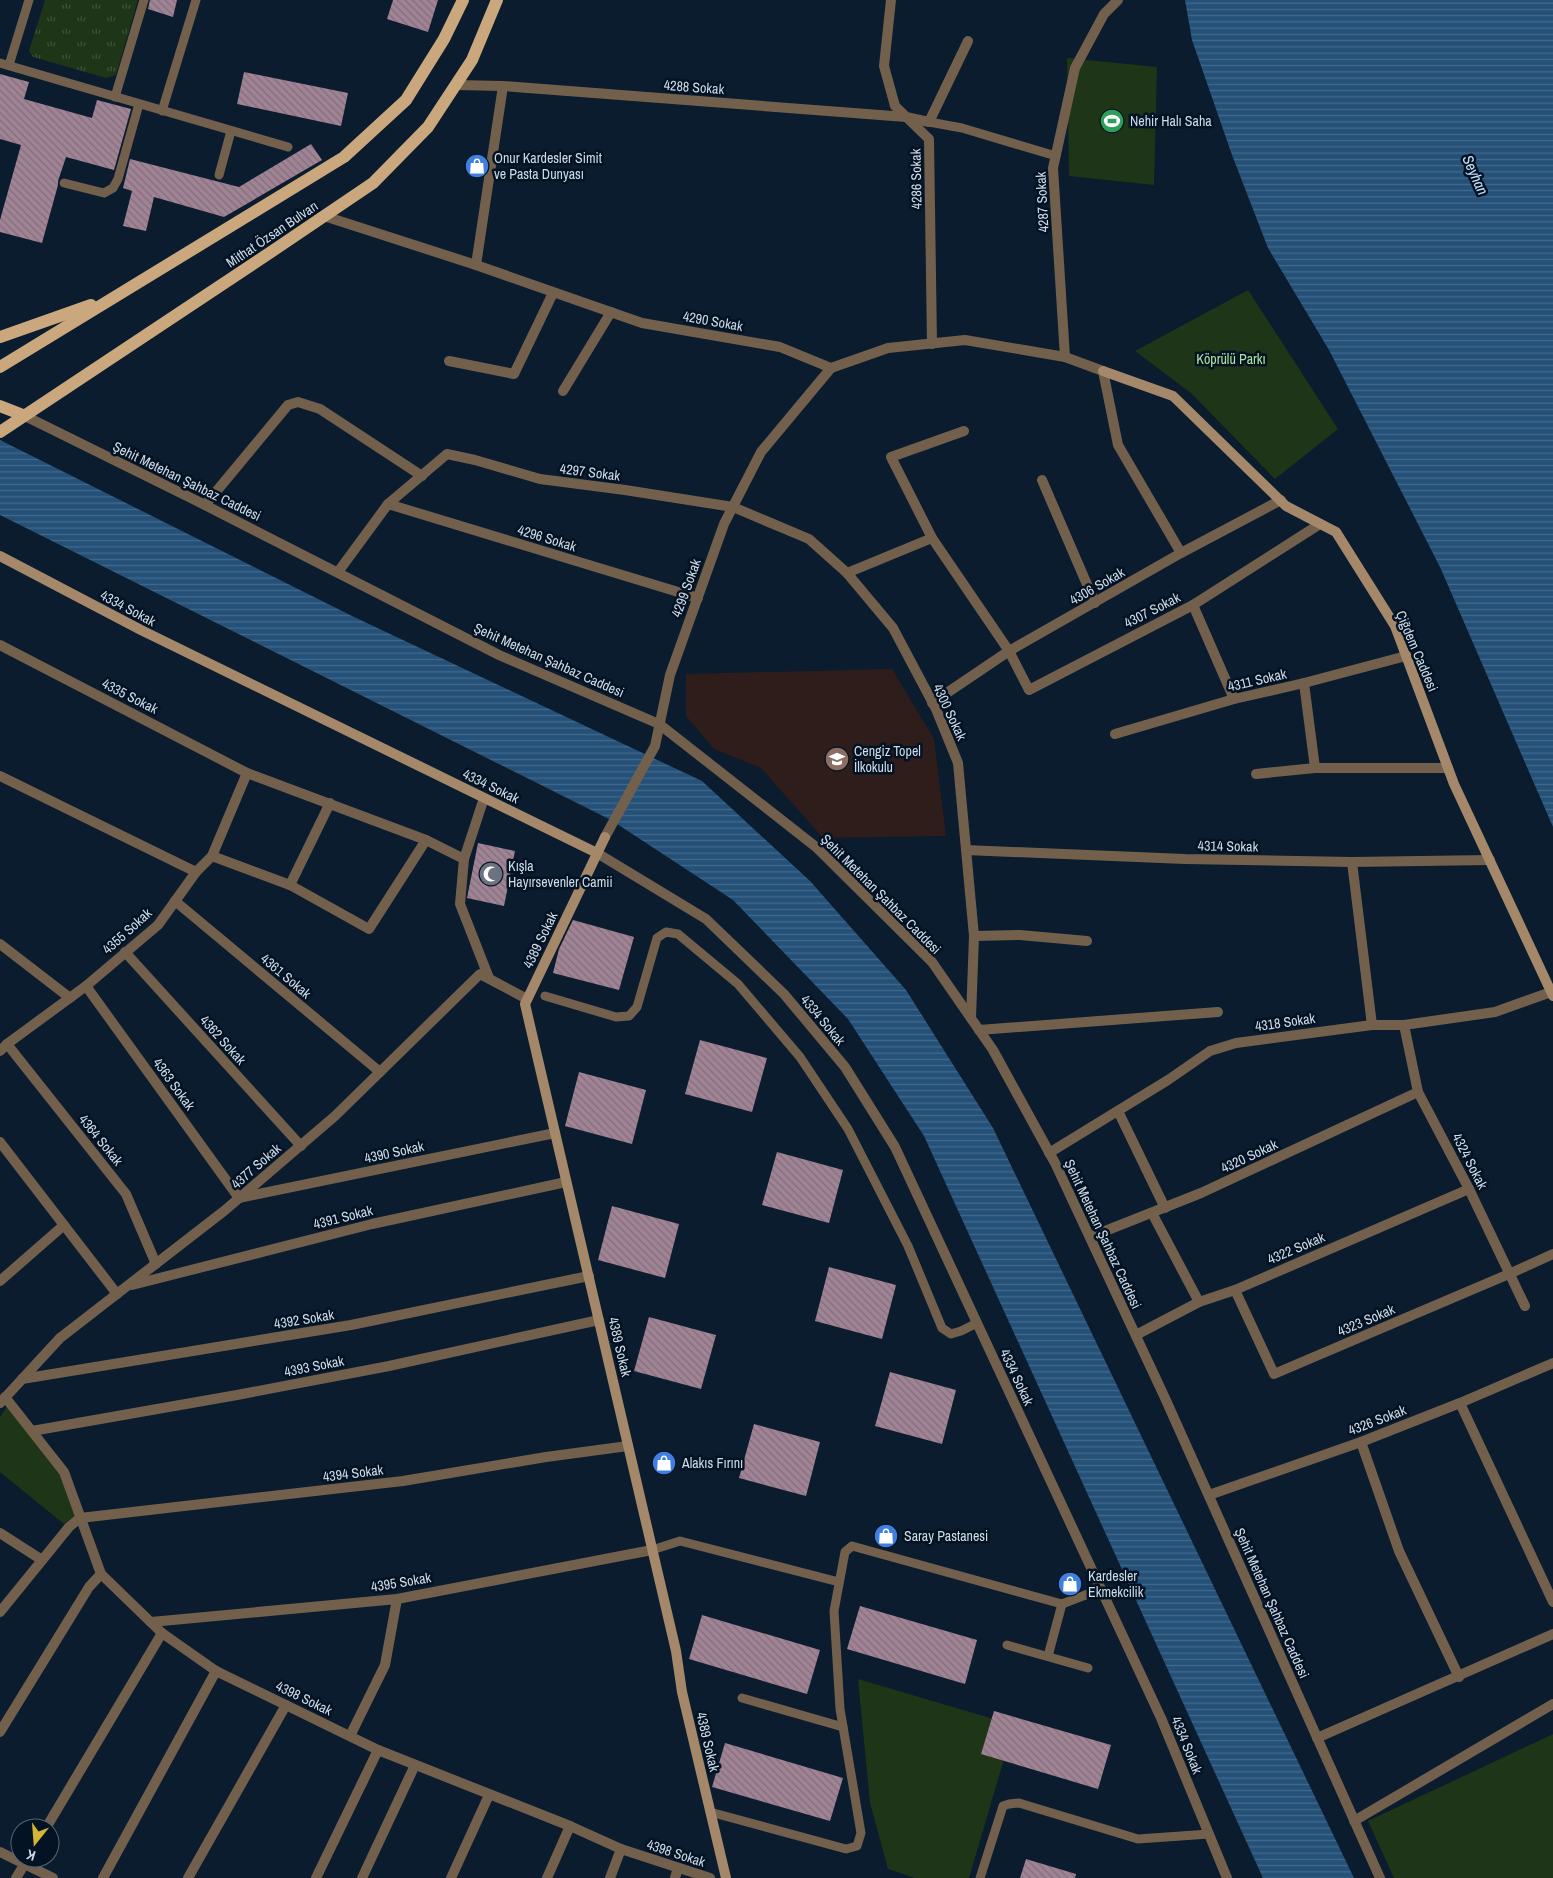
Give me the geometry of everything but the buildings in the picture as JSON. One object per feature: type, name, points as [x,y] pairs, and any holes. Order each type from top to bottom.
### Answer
[{"type":"main road","name":"Mithat Özsan Bulvarı","points":[[0,368],[344,156],[406,100],[444,39],[462,0]]},
{"type":"main road","name":"Mithat Özsan Bulvarı","points":[[0,432],[163,325],[373,182],[428,127],[472,60],[497,0]]},
{"type":"main road","points":[[0,336],[115,297]]},
{"type":"main road","name":"Çiğdem Caddesi","points":[[1103,371],[1173,396],[1286,506],[1336,532],[1395,626],[1448,768],[1552,994]]},
{"type":"main road","points":[[0,406],[23,416]]},
{"type":"main road","name":"4334 Sokak","points":[[0,556],[141,630],[597,853]]},
{"type":"main road","name":"4389 Sokak","points":[[605,837],[525,1004],[676,1651],[682,1692],[726,1878]]},
{"type":"street","name":"4286 Sokak","points":[[891,0],[884,66],[895,106],[929,139],[932,344]]},
{"type":"street","name":"4287 Sokak","points":[[1065,357],[1053,168],[1075,68],[1104,14],[1118,0]]},
{"type":"street","points":[[929,122],[968,41]]},
{"type":"street","name":"4288 Sokak","points":[[456,85],[503,86],[906,117],[929,122]]},
{"type":"street","points":[[476,266],[503,86]]},
{"type":"street","name":"4290 Sokak","points":[[324,216],[642,323],[780,347],[831,368]]},
{"type":"street","points":[[449,361],[514,374],[553,293]]},
{"type":"street","points":[[563,391],[611,312]]},
{"type":"street","points":[[831,368],[888,348],[965,340],[1065,357],[1103,371],[1118,446],[1181,553]]},
{"type":"street","name":"4299 Sokak","points":[[605,837],[655,746],[670,675],[724,524],[760,452],[831,368]]},
{"type":"street","points":[[205,505],[288,405],[298,402],[320,409],[422,476],[388,504],[338,572]]},
{"type":"street","name":"Şehit Metehan Şahbaz Caddesi","points":[[23,416],[205,505],[499,655],[659,724],[816,847],[932,962],[994,1050],[1049,1153],[1136,1335],[1380,1878]]},
{"type":"street","points":[[964,431],[891,457],[932,538],[1009,652]]},
{"type":"street","name":"4297 Sokak","points":[[422,476],[446,454],[475,460],[540,479],[733,507]]},
{"type":"street","points":[[1042,480],[1095,603]]},
{"type":"street","name":"4306 Sokak","points":[[932,703],[1009,652],[1181,553],[1280,500]]},
{"type":"street","name":"4296 Sokak","points":[[388,504],[698,598]]},
{"type":"street","name":"4300 Sokak","points":[[733,507],[809,539],[847,574],[893,628],[932,703],[958,763],[974,936],[971,1018]]},
{"type":"street","name":"4307 Sokak","points":[[1009,652],[1029,690],[1193,605],[1320,524]]},
{"type":"street","points":[[847,574],[932,538]]},
{"type":"street","points":[[1193,605],[1234,699]]},
{"type":"street","name":"4335 Sokak","points":[[0,645],[246,772],[426,840],[464,859]]},
{"type":"street","name":"4311 Sokak","points":[[1115,734],[1234,699],[1406,656]]},
{"type":"street","points":[[1304,683],[1315,768]]},
{"type":"street","points":[[1256,774],[1315,768],[1448,768]]},
{"type":"street","name":"4355 Sokak","points":[[3,1047],[86,986],[158,925],[196,872],[212,856],[246,772]]},
{"type":"street","points":[[0,776],[196,872]]},
{"type":"street","points":[[484,798],[464,859],[460,904],[489,978],[527,999]]},
{"type":"street","points":[[290,885],[330,803]]},
{"type":"street","points":[[212,856],[290,885],[369,930],[426,840]]},
{"type":"street","name":"4314 Sokak","points":[[966,850],[1185,859],[1352,862],[1490,860]]},
{"type":"street","name":"4334 Sokak","points":[[597,853],[706,919],[784,994],[845,1067],[895,1147],[1161,1718],[1227,1878]]},
{"type":"street","points":[[1352,862],[1372,1025]]},
{"type":"street","name":"4361 Sokak","points":[[175,901],[380,1072]]},
{"type":"street","points":[[974,936],[1020,935],[1088,941]]},
{"type":"street","points":[[0,944],[70,998]]},
{"type":"street","name":"4362 Sokak","points":[[125,952],[301,1146]]},
{"type":"street","name":"4377 Sokak","points":[[3,1400],[60,1338],[239,1198],[301,1146],[335,1116],[480,974],[489,978]]},
{"type":"street","name":"4363 Sokak","points":[[86,986],[239,1198]]},
{"type":"street","name":"4318 Sokak","points":[[1049,1153],[1168,1080],[1210,1051],[1236,1043],[1372,1025],[1404,1025],[1495,1012],[1552,994]]},
{"type":"street","points":[[980,1030],[1218,1012]]},
{"type":"street","name":"4324 Sokak","points":[[1404,1025],[1418,1092],[1469,1189],[1525,1306]]},
{"type":"street","name":"4364 Sokak","points":[[3,1047],[126,1194],[156,1264]]},
{"type":"street","name":"4320 Sokak","points":[[1090,1237],[1152,1214],[1210,1189],[1418,1092]]},
{"type":"street","points":[[1118,1110],[1165,1208]]},
{"type":"street","name":"4390 Sokak","points":[[239,1198],[555,1133]]},
{"type":"street","points":[[1,1146],[117,1294]]},
{"type":"street","name":"4391 Sokak","points":[[127,1286],[372,1224],[566,1182]]},
{"type":"street","name":"4322 Sokak","points":[[1136,1335],[1199,1302],[1235,1290],[1469,1189]]},
{"type":"street","points":[[1152,1214],[1199,1302]]},
{"type":"street","points":[[0,1281],[64,1225]]},
{"type":"street","name":"4323 Sokak","points":[[1235,1290],[1274,1374],[1553,1254]]},
{"type":"street","name":"4392 Sokak","points":[[22,1379],[351,1325],[589,1276]]},
{"type":"street","name":"4393 Sokak","points":[[32,1431],[360,1371],[599,1320]]},
{"type":"street","name":"4326 Sokak","points":[[1209,1495],[1361,1442],[1553,1364]]},
{"type":"street","name":"4398 Sokak","points":[[3,1400],[32,1431],[64,1472],[101,1574],[162,1633],[216,1671],[378,1750],[570,1826],[677,1873],[710,1878]]},
{"type":"street","points":[[1460,1403],[1553,1602]]},
{"type":"street","points":[[1361,1442],[1399,1551],[1459,1676]]},
{"type":"street","name":"4394 Sokak","points":[[80,1518],[402,1481],[546,1457],[628,1446]]},
{"type":"street","points":[[0,1612],[69,1527],[80,1518]]},
{"type":"street","points":[[0,1533],[42,1560]]},
{"type":"street","name":"4395 Sokak","points":[[151,1622],[396,1599],[652,1550]]},
{"type":"street","points":[[0,1732],[89,1587],[101,1574]]},
{"type":"street","points":[[350,1736],[385,1665],[396,1599]]},
{"type":"street","points":[[52,1818],[162,1633]]},
{"type":"street","points":[[1317,1738],[1553,1634]]},
{"type":"street","points":[[103,1878],[216,1671]]},
{"type":"street","points":[[1354,1821],[1553,1704]]},
{"type":"street","points":[[188,1878],[286,1705]]},
{"type":"street","points":[[316,1878],[378,1750]]},
{"type":"street","points":[[362,1878],[415,1765]]},
{"type":"street","points":[[451,1878],[489,1795]]},
{"type":"street","points":[[547,1878],[570,1826]]},
{"type":"street","points":[[610,1878],[621,1849]]},
{"type":"street","points":[[37,1868],[53,1878]]},
{"type":"lane","points":[[29,0],[4,64],[288,147]]},
{"type":"lane","points":[[115,97],[144,0]]},
{"type":"lane","points":[[162,111],[196,0]]},
{"type":"lane","points":[[64,183],[104,193],[113,188],[118,179],[139,104]]},
{"type":"lane","name":"4288 Sokak","points":[[929,122],[962,128],[1056,156]]},
{"type":"lane","points":[[219,175],[231,131]]},
{"type":"lane","points":[[544,996],[616,1017],[630,1016],[637,1007],[657,938],[666,932],[678,934],[738,984],[800,1057],[848,1129],[908,1246],[942,1328],[951,1334],[961,1332],[977,1323]]},
{"type":"lane","points":[[652,1550],[680,1541],[839,1582]]},
{"type":"lane","points":[[710,1812],[846,1849],[857,1846],[861,1833],[840,1709],[834,1611],[845,1552],[852,1546],[1062,1604],[1101,1589]]},
{"type":"lane","points":[[1048,1656],[1062,1604]]},
{"type":"lane","points":[[1008,1645],[1088,1668]]},
{"type":"lane","points":[[742,1698],[843,1727]]},
{"type":"lane","points":[[980,1878],[1003,1806],[1009,1804],[1019,1803],[1138,1838],[1209,1834]]},
{"type":"shaded area","name":"Cengiz Topel İlkokulu","points":[[892,669],[934,739],[946,836],[823,838],[761,768],[714,749],[686,716],[686,674]]},
{"type":"green space","points":[[45,0],[138,0],[116,75],[106,78],[33,57],[29,51]]},
{"type":"green space","name":"Nehir Halı Saha","points":[[1067,58],[1157,67],[1154,185],[1069,176]]},
{"type":"green space","name":"Köprülü Parkı","points":[[1248,290],[1338,429],[1275,479],[1192,394],[1135,351]]},
{"type":"green space","points":[[10,1402],[64,1472],[77,1515],[64,1524],[0,1472],[0,1417]]},
{"type":"green space","points":[[858,1679],[1014,1725],[969,1878],[915,1878],[888,1869],[870,1803]]},
{"type":"green space","points":[[1553,1734],[1553,1878],[1394,1878],[1368,1821]]},
{"type":"water","name":"Seyhan","points":[[1185,0],[1553,0],[1553,827],[1440,567],[1329,350],[1268,248],[1232,155],[1192,40]]},
{"type":"water","points":[[0,440],[352,616],[702,781],[810,881],[906,990],[993,1128],[1354,1878],[1263,1878],[924,1136],[848,1019],[733,900],[611,820],[0,515]]},
{"type":"place","name":"Nehir Halı Saha","points":[[1112,121]]},
{"type":"place","name":"Onur Kardesler Simit ve Pasta Dunyası","points":[[477,166]]},
{"type":"place","name":"Cengiz Topel İlkokulu","points":[[837,759]]},
{"type":"place","name":"Kışla Hayırsevenler Camii","points":[[491,874]]},
{"type":"place","name":"Alakıs Fırını","points":[[664,1463]]},
{"type":"place","name":"Saray Pastanesi","points":[[886,1536]]},
{"type":"place","name":"Kardesler Ekmekcilik","points":[[1070,1584]]}]
